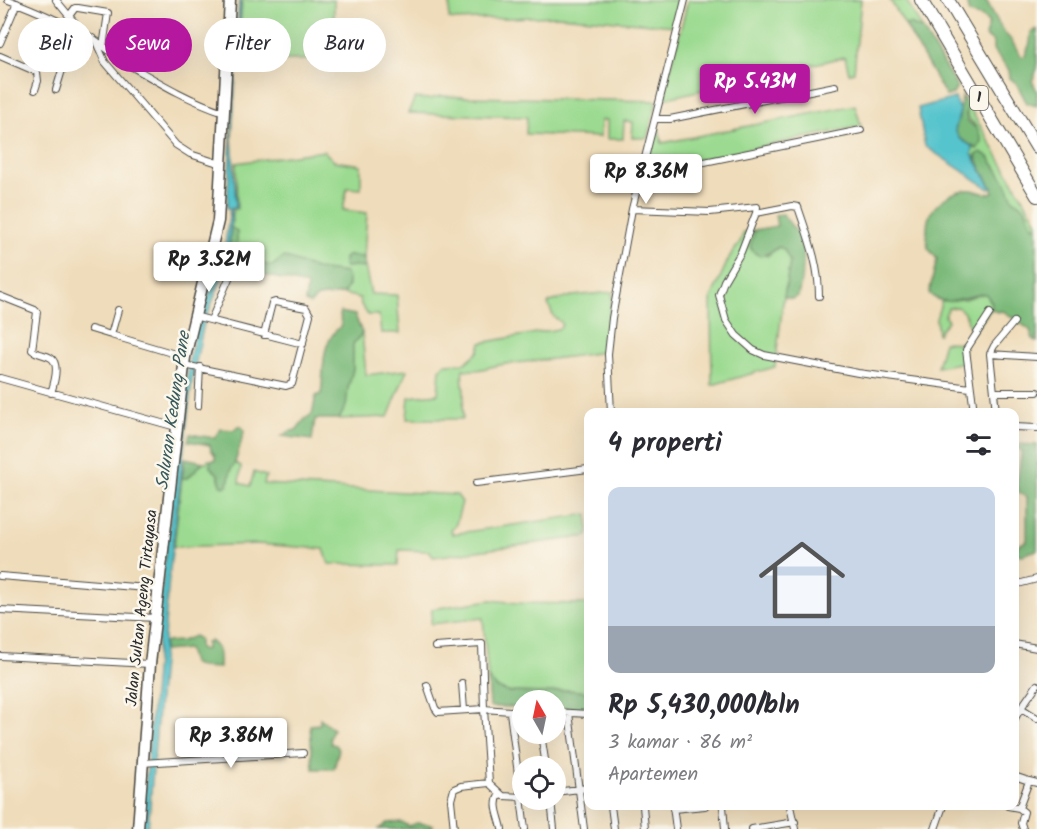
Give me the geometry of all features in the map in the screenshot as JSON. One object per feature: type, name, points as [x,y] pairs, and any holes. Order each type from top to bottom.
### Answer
[{"type":"highway","name":"1","points":[[921,0],[1037,196]]},
{"type":"highway","name":"1","points":[[948,0],[1037,148]]},
{"type":"main road","name":"Jalan Sultan Ageng Tirtayasa","points":[[138,829],[150,664],[176,427],[190,364],[196,316],[218,221],[230,0]]},
{"type":"street","points":[[8,0],[53,18]]},
{"type":"street","points":[[56,0],[69,16],[75,8],[108,13],[103,47]]},
{"type":"street","points":[[611,408],[608,354],[632,209],[685,0]]},
{"type":"street","points":[[0,43],[17,3]]},
{"type":"street","points":[[93,40],[128,65],[179,94],[224,112]]},
{"type":"street","points":[[96,42],[105,62],[176,145],[190,154],[221,164]]},
{"type":"street","points":[[0,56],[37,72],[39,76],[35,90]]},
{"type":"street","points":[[56,90],[61,72]]},
{"type":"street","points":[[656,118],[670,119],[835,86]]},
{"type":"street","points":[[641,175],[861,130]]},
{"type":"street","points":[[632,209],[710,212],[755,206],[757,208],[741,252],[724,281],[719,295],[729,326],[743,342],[764,355],[858,373],[970,388]]},
{"type":"street","points":[[756,213],[792,206],[798,207],[819,276],[819,296]]},
{"type":"street","points":[[210,320],[230,276]]},
{"type":"street","points":[[0,296],[38,312],[32,350],[52,358],[54,362],[55,377],[51,393]]},
{"type":"street","points":[[91,329],[190,364],[290,385],[294,381],[310,315],[306,308],[272,303],[264,335]]},
{"type":"street","points":[[111,335],[118,310]]},
{"type":"street","points":[[973,408],[966,350],[990,313]]},
{"type":"street","points":[[196,316],[303,344]]},
{"type":"street","points":[[996,408],[990,354],[1014,321]]},
{"type":"street","points":[[990,354],[1037,357]]},
{"type":"street","points":[[190,364],[198,406]]},
{"type":"street","points":[[0,378],[176,427]]},
{"type":"street","points":[[994,392],[1037,393]]},
{"type":"street","points":[[1019,427],[1037,428]]},
{"type":"street","points":[[476,483],[584,470]]},
{"type":"street","points":[[0,576],[159,589]]},
{"type":"street","points":[[1019,584],[1037,579]]},
{"type":"street","points":[[0,610],[156,618]]},
{"type":"street","points":[[435,647],[480,643],[484,646],[484,709],[489,783],[500,794],[512,796]]},
{"type":"street","points":[[1019,646],[1037,648]]},
{"type":"street","points":[[0,656],[150,664]]},
{"type":"street","points":[[462,683],[464,710]]},
{"type":"street","points":[[427,685],[438,712],[484,709],[510,712],[516,756]]},
{"type":"street","points":[[1019,711],[1037,685]]},
{"type":"street","points":[[1021,708],[1037,718]]},
{"type":"street","points":[[566,712],[584,714]]},
{"type":"street","points":[[570,712],[584,829]]},
{"type":"street","points":[[144,763],[303,753]]},
{"type":"street","points":[[1019,778],[1037,783]]},
{"type":"street","points":[[1023,829],[1021,823],[1024,812],[1019,808],[1029,781]]},
{"type":"street","points":[[454,829],[452,800],[454,789],[460,786],[489,783]]},
{"type":"street","points":[[566,791],[584,788]]},
{"type":"street","points":[[500,794],[495,804],[502,829]]},
{"type":"street","points":[[523,810],[525,829]]},
{"type":"street","points":[[551,810],[554,829]]},
{"type":"street","points":[[612,810],[614,829]]},
{"type":"street","points":[[643,810],[645,829]]},
{"type":"street","points":[[673,810],[676,829]]},
{"type":"street","points":[[723,810],[725,829]]},
{"type":"street","points":[[752,829],[795,826],[791,810]]},
{"type":"street","points":[[934,829],[941,810]]},
{"type":"green space","points":[[242,0],[334,0],[334,18],[303,18],[303,60],[291,60],[291,18],[241,18]]},
{"type":"green space","points":[[450,0],[682,0],[675,26],[558,16],[456,20],[449,19]]},
{"type":"green space","points":[[688,0],[861,0],[854,72],[849,73],[845,57],[663,99]]},
{"type":"green space","points":[[890,0],[906,0],[923,30],[910,24],[905,25]]},
{"type":"green space","points":[[968,0],[986,0],[1004,33],[1022,57],[1025,56],[1030,43],[1031,32],[1037,29],[1037,69],[1032,81],[1037,91],[1037,106],[1027,103],[1016,83],[1010,78],[1009,70],[993,50],[993,42],[985,36],[989,23],[983,17],[969,13]]},
{"type":"green space","points":[[910,24],[923,30],[957,87],[953,94],[946,96],[905,25]]},
{"type":"green space","points":[[440,96],[657,101],[647,138],[632,138],[633,122],[624,121],[623,139],[607,139],[607,120],[601,120],[600,137],[526,134],[527,117],[408,113],[415,98],[429,99]]},
{"type":"green space","points":[[962,96],[968,105],[966,115],[968,121],[978,130],[982,142],[977,149],[959,138],[955,130]]},
{"type":"green space","points":[[855,105],[861,126],[644,171],[655,130],[659,129],[662,143]]},
{"type":"green space","points":[[968,105],[1037,222],[1037,229],[1031,223],[1025,208],[1013,199],[1005,181],[989,157],[976,155],[977,160],[972,154],[973,147],[977,149],[978,135],[976,127],[967,116]]},
{"type":"green space","points":[[324,151],[334,161],[361,165],[361,189],[347,188],[343,210],[367,213],[364,257],[348,256],[345,267],[362,268],[365,266],[371,294],[397,295],[400,333],[381,333],[379,315],[368,315],[361,305],[360,298],[343,294],[348,286],[346,273],[316,270],[284,257],[272,266],[237,258],[237,232],[231,227],[234,209],[237,209],[236,163]]},
{"type":"green space","points":[[981,152],[989,157],[1005,181],[1013,199],[1025,208],[1031,223],[1037,229],[1037,342],[1033,339],[1030,330],[1003,311],[997,312],[991,309],[992,303],[986,294],[942,301],[929,293],[937,259],[928,248],[927,230],[930,214],[951,194],[965,190],[993,192],[977,160],[976,155]]},
{"type":"green space","points":[[783,214],[798,233],[803,247],[800,289],[798,296],[792,299],[784,297],[790,262],[784,249],[779,247],[760,256],[750,247],[755,230],[777,226],[775,215]]},
{"type":"green space","points":[[231,227],[237,232],[238,258],[272,266],[284,257],[316,269],[346,273],[348,281],[346,289],[343,294],[318,297],[310,304],[305,302],[307,285],[230,267],[228,265]]},
{"type":"green space","points":[[755,230],[751,247],[767,256],[779,247],[784,249],[790,262],[775,367],[712,385],[711,298],[744,232]]},
{"type":"green space","points":[[364,257],[365,266],[362,268],[344,267],[344,258]]},
{"type":"green space","points":[[613,292],[603,352],[505,364],[479,370],[463,369],[463,419],[407,419],[409,397],[438,394],[440,370],[445,364],[465,363],[478,352],[481,343],[558,329],[562,323],[554,317],[548,304],[550,302],[572,296]]},
{"type":"green space","points":[[986,294],[992,303],[992,308],[972,334],[966,317],[958,307],[948,308],[945,316],[948,321],[938,335],[936,319],[942,300],[966,299]]},
{"type":"green space","points":[[340,312],[355,315],[362,333],[353,344],[353,369],[346,406],[339,419],[315,419],[312,440],[282,436],[296,430],[312,414],[316,396],[321,394],[326,348],[329,340],[341,326]]},
{"type":"green space","points":[[362,333],[366,375],[407,370],[388,417],[339,419],[346,406],[353,369],[353,344]]},
{"type":"green space","points":[[944,342],[965,343],[963,351],[965,362],[937,367]]},
{"type":"green space","points":[[239,426],[244,432],[228,484],[224,487],[221,485],[218,474],[210,467],[211,460],[215,460],[215,455],[210,445],[188,441],[190,434],[214,438],[221,429],[234,430]]},
{"type":"green space","points":[[1019,444],[1037,445],[1037,550],[1022,555],[1019,554],[1019,545],[1027,541],[1027,497],[1019,493],[1022,450],[1019,449]]},
{"type":"green space","points":[[185,458],[203,462],[188,478],[182,478]]},
{"type":"green space","points":[[211,460],[210,467],[218,474],[220,482],[229,481],[231,469],[235,463],[241,466],[239,483],[250,486],[254,472],[266,476],[264,484],[457,495],[462,502],[456,524],[451,531],[452,534],[584,515],[584,537],[433,557],[430,551],[399,550],[398,565],[329,564],[324,549],[258,544],[174,547],[182,478],[188,478],[203,462]]},
{"type":"green space","points":[[491,600],[518,603],[584,604],[584,692],[512,690],[512,692],[508,692],[497,688],[488,678],[483,618],[431,624],[432,609]]},
{"type":"green space","points":[[194,636],[199,639],[199,648],[206,649],[206,643],[210,641],[216,647],[219,653],[219,668],[200,667],[192,663],[188,649],[164,651],[164,642],[182,641]]},
{"type":"green space","points":[[488,678],[497,688],[512,692],[512,707],[490,707]]},
{"type":"green space","points":[[566,690],[584,692],[584,709],[566,708]]},
{"type":"green space","points":[[320,718],[333,729],[331,744],[336,745],[339,749],[334,769],[313,769],[310,725],[320,724]]},
{"type":"green space","points":[[401,822],[409,826],[417,823],[433,825],[432,829],[379,829],[387,823]]},
{"type":"water","points":[[239,0],[241,0],[240,18],[238,18]]},
{"type":"water","points":[[236,72],[232,137],[236,208],[232,208],[227,265],[204,323],[192,380],[169,577],[148,829],[142,829],[163,576],[190,355],[199,322],[224,253],[230,208],[227,208]]},
{"type":"water","points":[[955,98],[960,111],[955,130],[959,138],[973,147],[972,154],[992,188],[988,188],[925,146],[918,108]]},
{"type":"water label","name":"Saluran Kedung Pane","points":[[174,411]]}]
